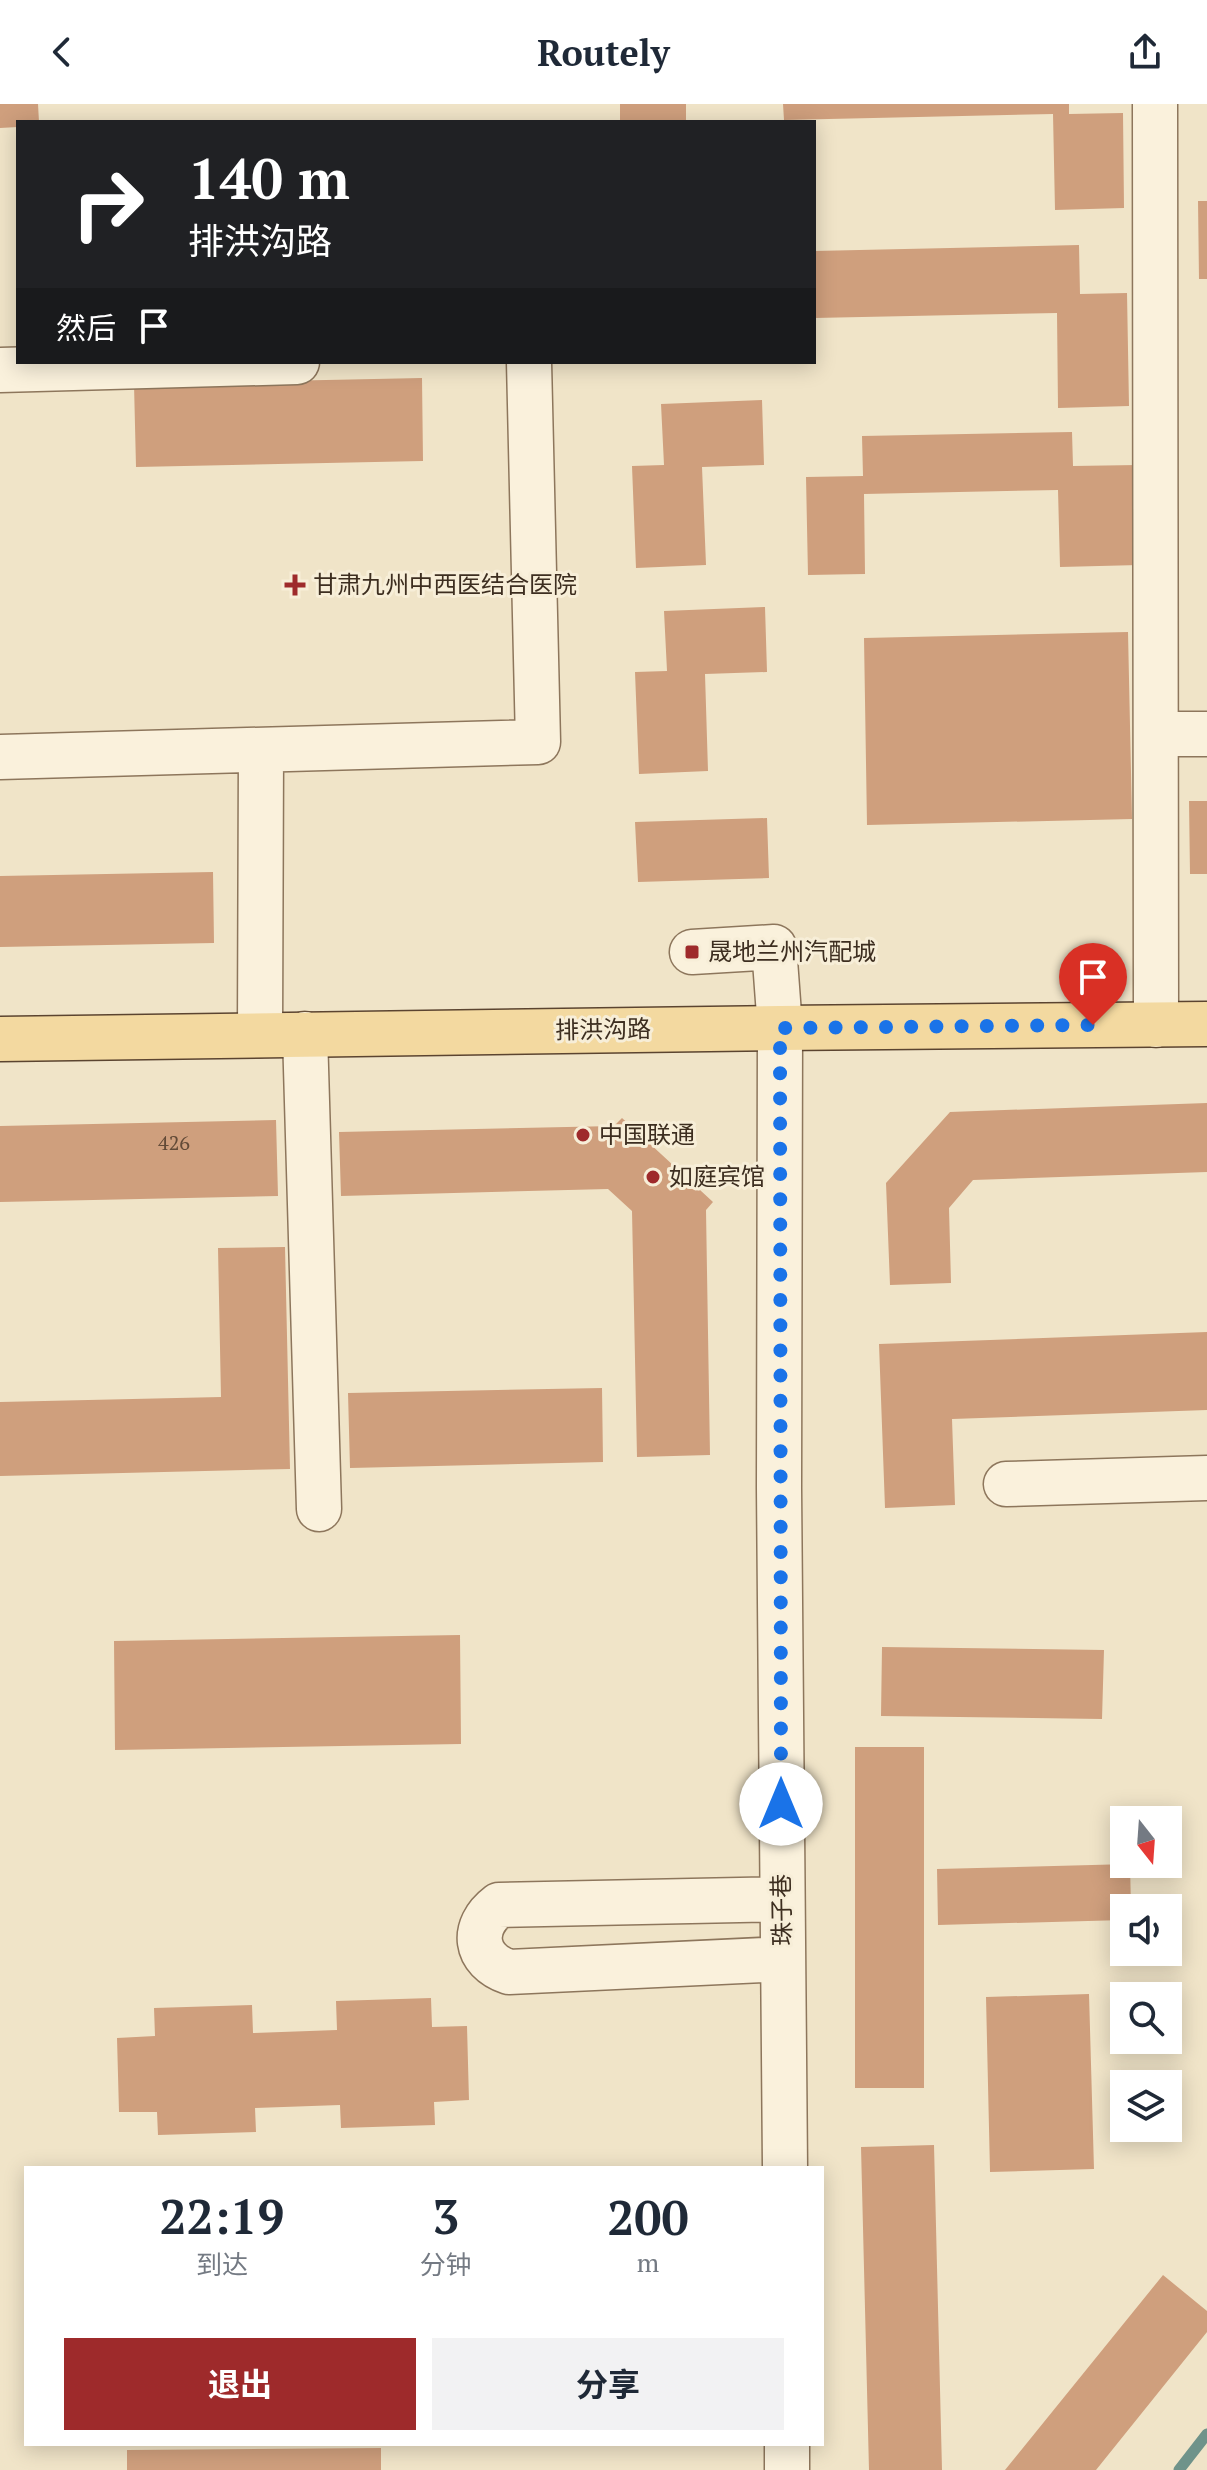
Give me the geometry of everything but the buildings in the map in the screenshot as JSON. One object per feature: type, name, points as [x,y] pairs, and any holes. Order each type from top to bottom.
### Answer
[{"type":"main road","name":"排洪沟路","points":[[0,1039],[1207,1024]]},
{"type":"street","points":[[1155,104],[1156,1025]]},
{"type":"street","points":[[0,370],[223,364]]},
{"type":"street","points":[[0,757],[538,742],[529,364]]},
{"type":"street","points":[[1156,734],[1207,734]]},
{"type":"street","points":[[260,1035],[261,750]]},
{"type":"street","name":"珠子巷","points":[[692,952],[774,947],[780,1028],[779,1488],[785,2166]]},
{"type":"street","points":[[305,1034],[319,1509]]},
{"type":"street","points":[[1006,1484],[1207,1478]]},
{"type":"street","points":[[782,1899],[499,1905],[488,1913],[481,1925],[479,1939],[488,1961],[509,1972],[783,1959]]},
{"type":"street","points":[[787,2446],[787,2470]]},
{"type":"waterway","points":[[1179,2470],[1207,2434]]},
{"type":"place","name":"甘肃九州中西医结合医院","points":[[295,585]]},
{"type":"place","name":"晟地兰州汽配城","points":[[692,952]]},
{"type":"place","name":"中国联通","points":[[583,1135]]},
{"type":"place","name":"如庭宾馆","points":[[653,1177]]},
{"type":"route","points":[[781,1804],[780,1028],[1093,1025]]}]
